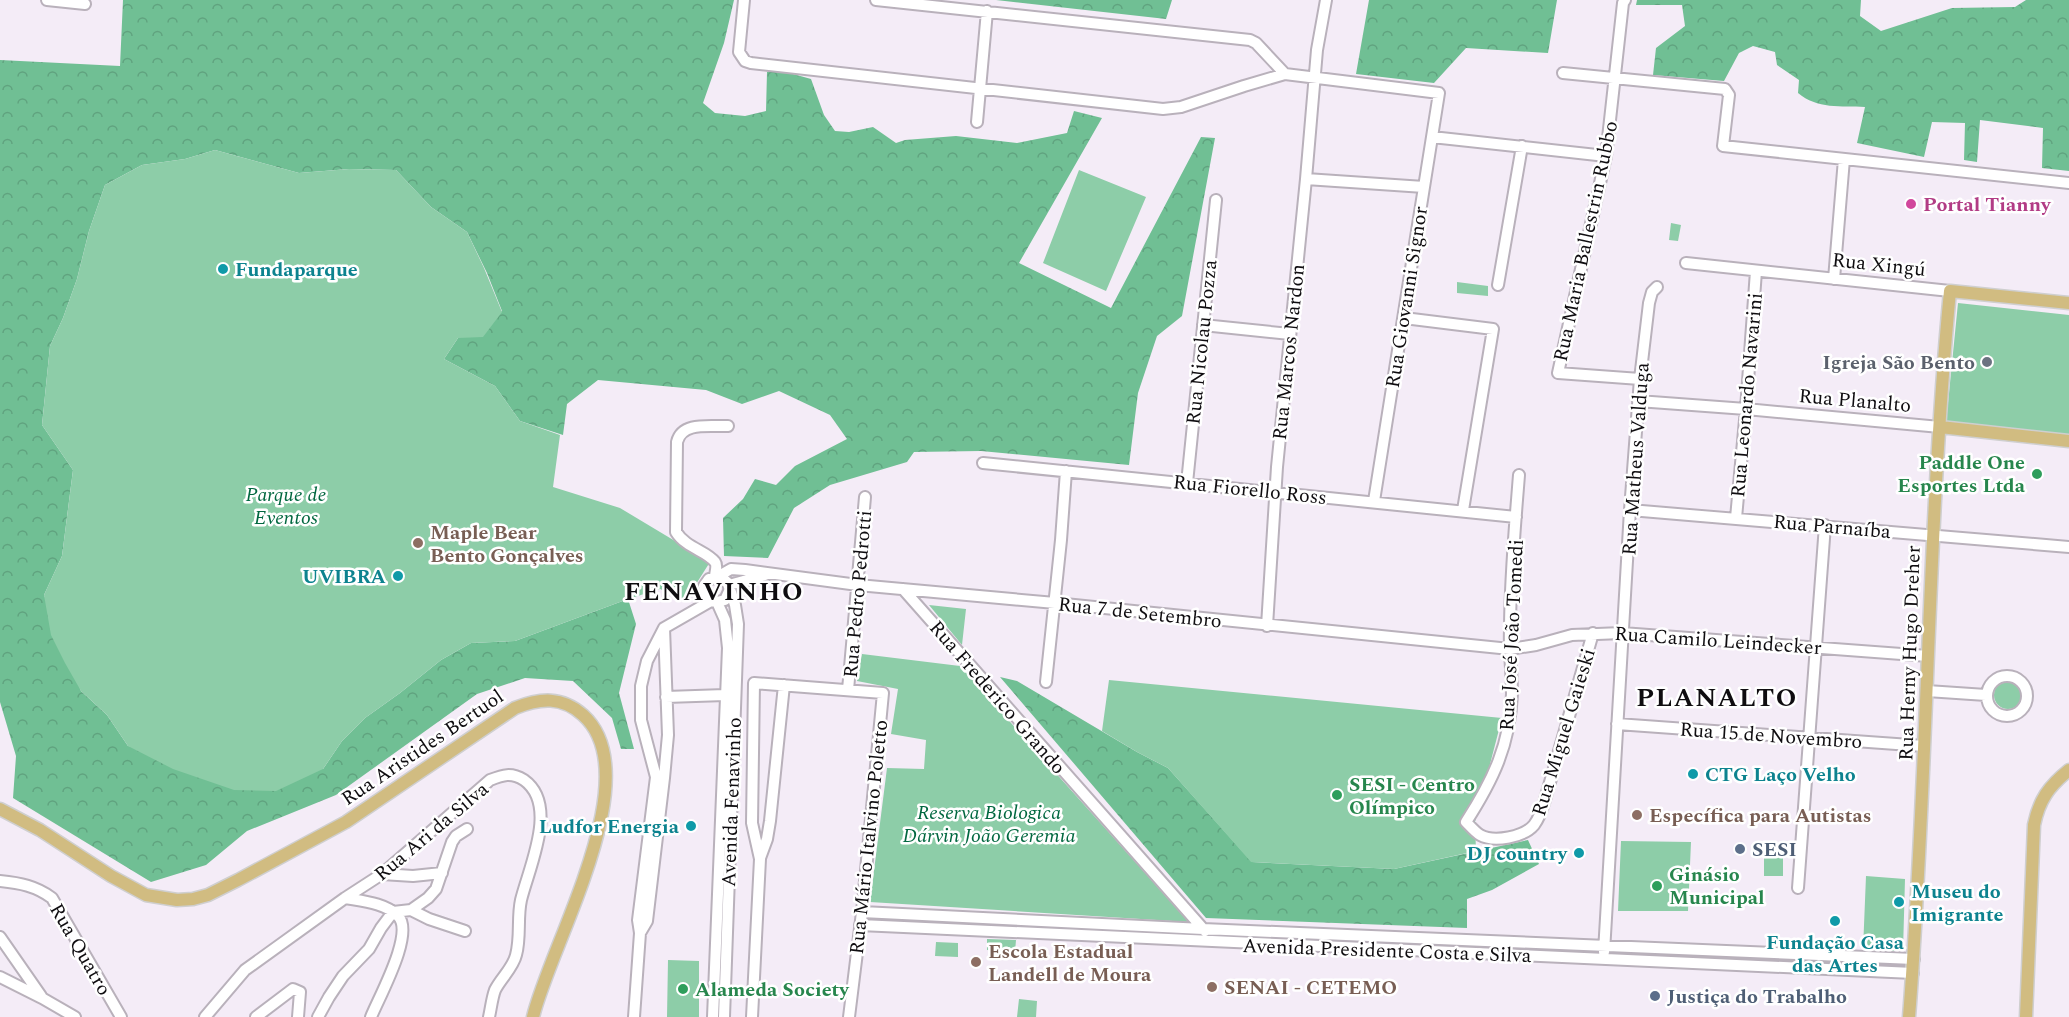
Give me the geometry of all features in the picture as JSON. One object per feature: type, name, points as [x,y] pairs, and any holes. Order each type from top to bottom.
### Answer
[{"type":"main road","name":"Rua Xingú","points":[[1950,291],[2069,303]]},
{"type":"main road","name":"Rua Herny Hugo Dreher","points":[[1909,1017],[1914,959],[1933,535],[1950,291]]},
{"type":"main road","name":"Rua Planalto","points":[[1940,427],[2069,441]]},
{"type":"main road","name":"Rua Aristides Bertuol","points":[[0,809],[40,830],[111,876],[146,895],[177,900],[193,899],[208,895],[238,880],[345,822],[515,708],[536,700],[552,700],[568,704],[591,722],[598,735],[604,751],[606,783],[600,825],[591,858],[543,984],[533,1017]]},
{"type":"main road","points":[[2026,1017],[2034,825],[2038,806],[2043,797],[2068,771]]},
{"type":"street","points":[[47,0],[85,4]]},
{"type":"street","points":[[744,0],[739,52],[745,61],[751,63],[1163,109],[1181,107],[1285,74],[1316,78]]},
{"type":"street","points":[[876,0],[1250,40],[1257,43],[1285,74]]},
{"type":"street","name":"Rua Marcos Nardon","points":[[1267,626],[1277,467],[1317,50],[1326,0]]},
{"type":"street","name":"Rua Maria Ballestrin Rubbo","points":[[1624,1],[1606,156],[1558,373],[1640,380]]},
{"type":"street","points":[[977,122],[987,11]]},
{"type":"street","points":[[1563,73],[1725,89],[1729,96],[1723,146],[2069,183]]},
{"type":"street","name":"Rua Giovanni Signor","points":[[1316,78],[1439,93],[1374,501]]},
{"type":"street","points":[[1432,137],[1606,156]]},
{"type":"street","points":[[1498,285],[1522,146]]},
{"type":"street","points":[[1834,279],[1844,159]]},
{"type":"street","points":[[1306,179],[1424,187]]},
{"type":"street","name":"Rua Nicolau Pozza","points":[[1186,483],[1216,201]]},
{"type":"street","name":"Rua Xingú","points":[[1686,263],[1950,291]]},
{"type":"street","name":"Rua Leonardo Navarini","points":[[1736,518],[1756,271]]},
{"type":"street","name":"Rua Matheus Valduga","points":[[1604,959],[1622,633],[1638,401],[1649,303],[1652,292],[1657,287]]},
{"type":"street","points":[[1404,318],[1493,329],[1462,510]]},
{"type":"street","points":[[1203,325],[1290,334]]},
{"type":"street","name":"Rua Planalto","points":[[1638,401],[1940,427]]},
{"type":"street","points":[[716,577],[714,562],[687,544],[676,532],[677,442],[678,436],[694,427],[728,426]]},
{"type":"street","name":"Rua Fiorello Ross","points":[[983,463],[1516,517]]},
{"type":"street","points":[[1046,682],[1066,471]]},
{"type":"street","name":"Rua José João Tomedi","points":[[1466,822],[1495,772],[1504,747],[1512,695],[1510,650],[1519,475]]},
{"type":"street","name":"Rua Pedro Pedrotti","points":[[848,690],[865,497]]},
{"type":"street","name":"Rua Parnaíba","points":[[1630,510],[2069,547]]},
{"type":"street","points":[[1798,888],[1825,525]]},
{"type":"street","name":"Rua 7 de Setembro","points":[[716,577],[731,569],[858,585],[1510,650]]},
{"type":"street","name":"Rua 7 de Setembro","points":[[729,587],[771,573]]},
{"type":"street","points":[[634,1017],[640,933],[638,920],[656,777],[641,720],[639,701],[641,686],[647,661],[664,628],[714,602],[725,600],[729,587],[724,579],[716,577],[709,579],[704,586],[705,595],[714,602]]},
{"type":"street","name":"Avenida Fenavinho","points":[[713,1017],[719,978],[731,673],[738,624],[729,587]]},
{"type":"street","name":"Rua Frederico Grando","points":[[903,589],[1203,929],[1211,942]]},
{"type":"street","name":"Avenida Fenavinho","points":[[714,602],[725,620],[731,673],[725,695],[726,794]]},
{"type":"street","points":[[640,933],[647,921],[668,735],[664,628]]},
{"type":"street","name":"Rua Miguel Gaieski","points":[[1466,822],[1478,835],[1487,838],[1515,836],[1528,831],[1534,825],[1544,802],[1593,633]]},
{"type":"street","name":"Rua Camilo Leindecker","points":[[1510,650],[1572,635],[1622,633],[1928,656]]},
{"type":"street","points":[[752,1017],[759,859],[752,823],[754,683],[848,690]]},
{"type":"street","points":[[759,859],[767,839],[770,820],[784,685]]},
{"type":"street","name":"Rua Mário Italvino Poletto","points":[[848,690],[883,693],[862,912],[849,1017]]},
{"type":"street","points":[[1927,691],[1986,695]]},
{"type":"street","points":[[666,697],[725,695]]},
{"type":"street","name":"Rua 15 de Novembro","points":[[1617,724],[1924,746]]},
{"type":"street","name":"Rua Ari da Silva","points":[[205,1017],[245,969],[382,874],[490,780],[504,774],[516,775],[528,783],[538,798],[541,821],[538,841],[521,901],[517,953],[514,962],[495,990],[489,1017]]},
{"type":"street","points":[[318,1017],[338,983],[369,949],[393,912],[411,910],[436,889],[452,842],[466,829]]},
{"type":"street","points":[[382,874],[413,876],[442,873]]},
{"type":"street","name":"Rua Quatro","points":[[0,881],[27,885],[42,890],[52,898],[121,1017]]},
{"type":"street","points":[[345,898],[376,905],[393,912],[400,918],[403,926],[403,935],[396,959],[371,1017]]},
{"type":"street","points":[[411,910],[429,919],[465,930]]},
{"type":"street","name":"Avenida Presidente Costa e Silva","points":[[862,912],[1914,959]]},
{"type":"street","points":[[1016,933],[1017,920]]},
{"type":"street","points":[[1063,922],[1063,935]]},
{"type":"street","name":"Avenida Presidente Costa e Silva","points":[[860,925],[1913,973]]},
{"type":"street","points":[[0,937],[42,998]]},
{"type":"street","points":[[1453,952],[1454,939]]},
{"type":"street","points":[[1687,962],[1688,950]]},
{"type":"street","points":[[1813,954],[1813,968]]},
{"type":"street","points":[[0,977],[75,1017]]},
{"type":"street","name":"Avenida Fenavinho","points":[[719,978],[724,1017]]},
{"type":"street","points":[[256,1017],[293,989],[301,995],[298,1017]]},
{"type":"green space","points":[[123,0],[734,0],[724,43],[703,103],[715,113],[745,116],[766,111],[767,72],[786,72],[811,79],[824,115],[835,131],[849,132],[873,127],[896,143],[905,140],[956,136],[1017,143],[1067,133],[1074,111],[1102,118],[1019,263],[1111,308],[1201,137],[1215,138],[1182,316],[1157,336],[1138,393],[1129,465],[981,451],[914,452],[907,462],[830,485],[794,508],[768,558],[724,556],[723,518],[743,499],[755,479],[776,485],[795,466],[847,439],[830,415],[779,391],[742,404],[706,390],[598,380],[567,404],[563,435],[520,421],[495,386],[444,359],[458,338],[502,311],[467,232],[431,207],[396,170],[349,169],[299,173],[215,150],[185,159],[142,165],[105,185],[89,231],[77,279],[50,346],[42,425],[73,470],[62,556],[44,595],[81,691],[107,715],[128,746],[323,769],[342,741],[365,718],[441,660],[471,643],[515,641],[628,599],[636,624],[619,693],[634,749],[621,749],[612,718],[573,681],[525,678],[477,694],[336,795],[247,831],[206,865],[151,882],[13,798],[16,756],[0,702],[0,60],[120,66]]},
{"type":"green space","points":[[996,0],[1172,0],[1166,19]]},
{"type":"green space","points":[[1369,0],[1557,0],[1548,53],[1466,48],[1434,83],[1356,74]]},
{"type":"green space","points":[[1637,0],[1861,0],[1860,16],[1881,31],[1952,8],[2015,7],[2026,0],[2069,0],[2069,171],[2042,168],[2043,128],[1980,120],[1977,162],[1964,160],[1965,123],[1932,122],[1924,157],[1857,143],[1865,107],[1830,106],[1805,98],[1798,93],[1799,80],[1777,65],[1775,52],[1753,46],[1739,53],[1724,81],[1653,75],[1656,48],[1685,26],[1682,5],[1636,5]]},
{"type":"green space","name":"Parque de Eventos","points":[[215,150],[299,173],[349,169],[396,170],[431,207],[467,232],[502,312],[483,337],[458,338],[444,359],[495,386],[520,421],[560,435],[553,487],[620,508],[710,562],[686,600],[660,589],[515,641],[471,643],[441,660],[365,718],[342,741],[323,769],[276,791],[234,790],[173,769],[128,746],[107,715],[81,691],[51,635],[44,595],[62,556],[73,470],[42,425],[50,346],[77,279],[89,231],[105,185],[142,165],[185,159]]},
{"type":"green space","points":[[1079,170],[1146,197],[1106,291],[1043,263]]},
{"type":"green space","points":[[1671,223],[1681,225],[1678,241],[1669,240]]},
{"type":"green space","points":[[1457,282],[1488,286],[1488,296],[1457,293]]},
{"type":"green space","points":[[1958,303],[2069,315],[2069,436],[1946,423]]},
{"type":"green space","points":[[929,605],[966,609],[962,645]]},
{"type":"green space","name":"Reserva Biologica Dárvin João Geremia","points":[[862,654],[960,666],[1189,922],[870,902],[887,768],[924,769],[926,740],[891,734],[898,689],[857,681]]},
{"type":"green space","points":[[1000,677],[1017,681],[1168,768],[1252,862],[1394,869],[1528,840],[1539,864],[1492,890],[1467,899],[1467,928],[1206,918]]},
{"type":"green space","name":"SESI - Centro Olímpico","points":[[1109,680],[1502,718],[1475,822],[1476,851],[1394,869],[1251,862],[1168,768],[1102,731]]},
{"type":"green space","points":[[2008,681],[2018,685],[2022,695],[2018,705],[2008,709],[1998,705],[1994,695],[1998,685]]},
{"type":"green space","points":[[1621,841],[1691,842],[1688,911],[1618,911]]},
{"type":"green space","points":[[1764,854],[1783,854],[1783,876],[1764,876]]},
{"type":"green space","points":[[1866,876],[1905,879],[1903,951],[1863,950]]},
{"type":"green space","points":[[987,939],[1016,940],[1015,952],[987,950]]},
{"type":"green space","points":[[936,942],[958,943],[958,957],[935,956]]},
{"type":"green space","name":"Alameda Society","points":[[668,960],[699,961],[699,1017],[667,1017]]},
{"type":"green space","points":[[1019,999],[1037,1001],[1036,1017],[1017,1017]]},
{"type":"place","name":"Portal Tianny","points":[[1911,204]]},
{"type":"place","name":"Fundaparque","points":[[223,269]]},
{"type":"place","name":"Igreja São Bento","points":[[1987,362]]},
{"type":"place","name":"Paddle One Esportes Ltda","points":[[2037,474]]},
{"type":"place","name":"Maple Bear Bento Gonçalves","points":[[418,543]]},
{"type":"place","name":"UVIBRA","points":[[398,576]]},
{"type":"place","name":"CTG Laço Velho","points":[[1693,774]]},
{"type":"place","name":"SESI - Centro Olímpico","points":[[1337,795]]},
{"type":"place","name":"Específica para Autistas","points":[[1637,815]]},
{"type":"place","name":"Ludfor Energia","points":[[691,826]]},
{"type":"place","name":"SESI","points":[[1740,849]]},
{"type":"place","name":"DJ country","points":[[1579,853]]},
{"type":"place","name":"Ginásio Municipal","points":[[1657,886]]},
{"type":"place","name":"Museu do Imigrante","points":[[1899,902]]},
{"type":"place","name":"Fundação Casa das Artes","points":[[1835,921]]},
{"type":"place","name":"Escola Estadual Landell de Moura","points":[[976,962]]},
{"type":"place","name":"SENAI - CETEMO","points":[[1212,987]]},
{"type":"place","name":"Alameda Society","points":[[683,989]]},
{"type":"place","name":"Justiça do Trabalho","points":[[1655,996]]},
{"type":"district","name":"FENAVINHO","points":[[714,591]]},
{"type":"district","name":"PLANALTO","points":[[1717,697]]}]
